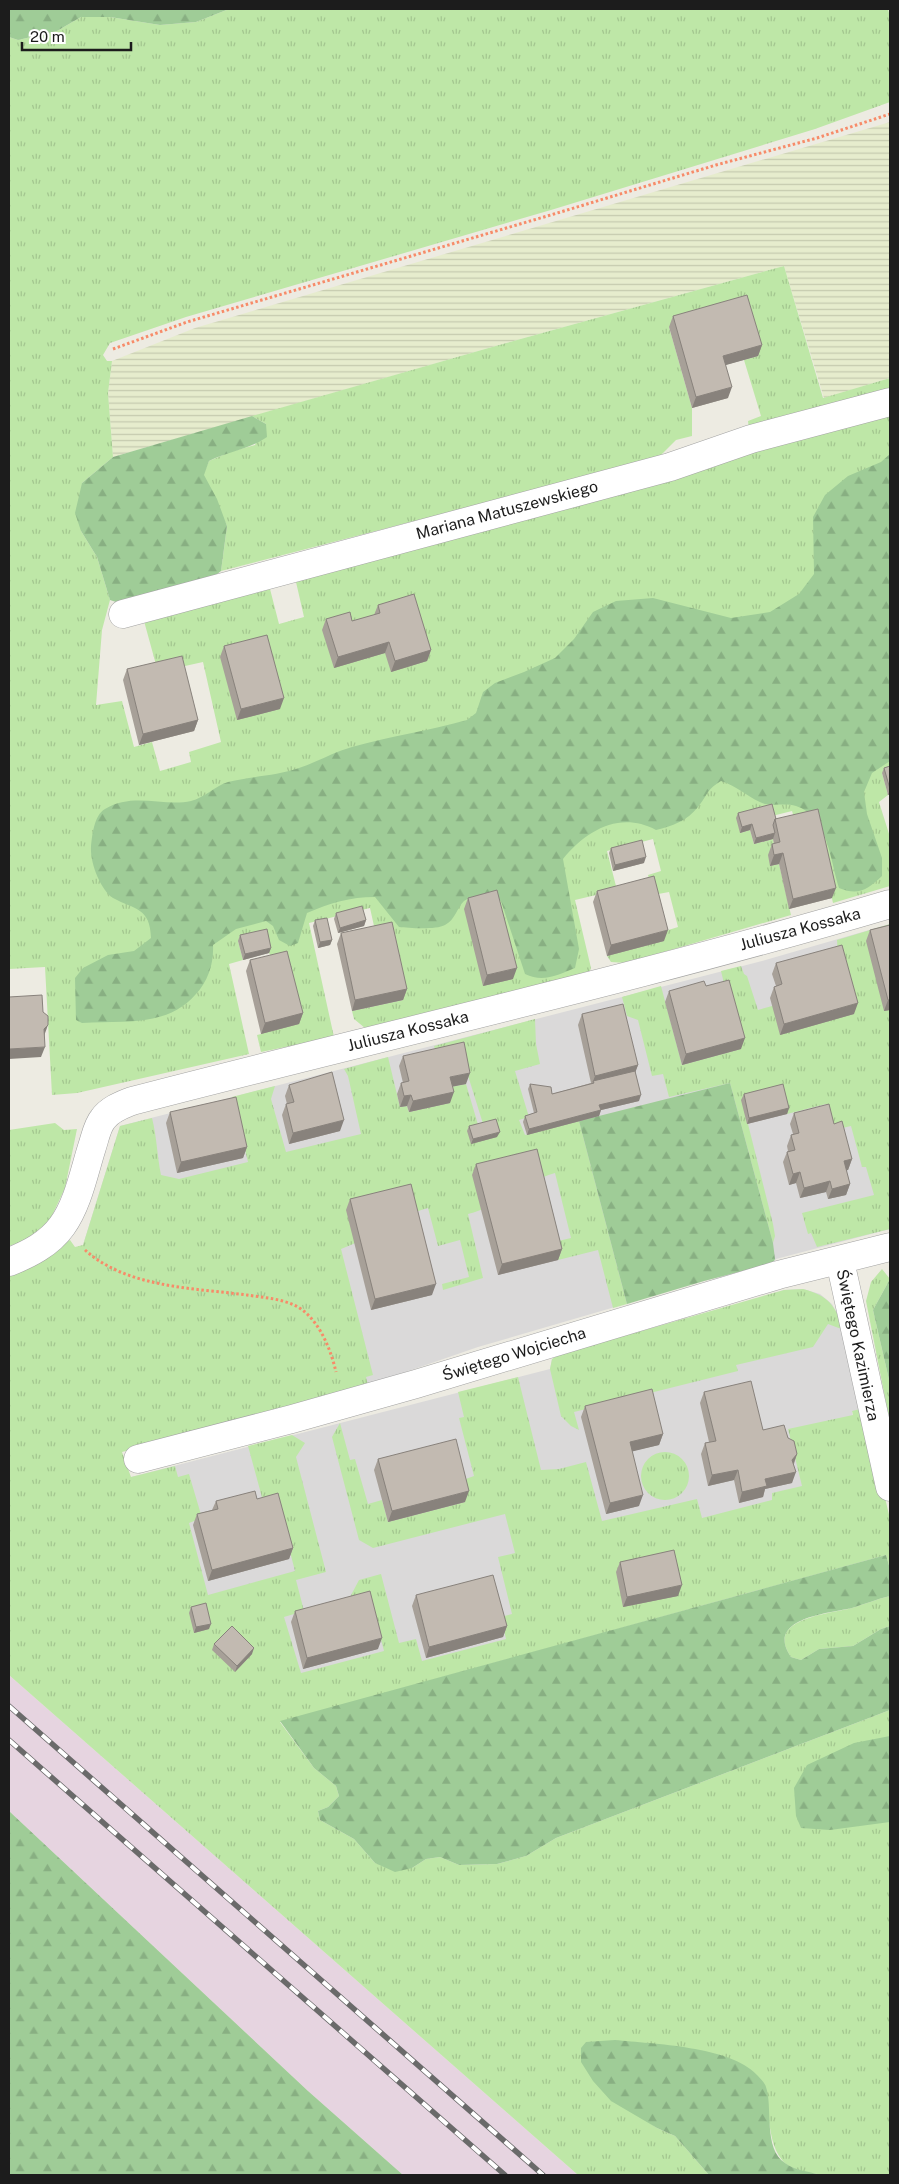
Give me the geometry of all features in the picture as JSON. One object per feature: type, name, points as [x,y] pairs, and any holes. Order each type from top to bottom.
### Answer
[{"type":"street","name":"Mariana Matuszewskiego","points":[[123,614],[670,467],[751,439],[890,402]]},
{"type":"street","name":"Juliusza Kossaka","points":[[9,1262],[28,1254],[47,1242],[62,1226],[73,1204],[103,1119],[116,1108],[132,1101],[556,995],[890,904]]},
{"type":"street","name":"Świętego Wojciecha","points":[[138,1459],[344,1404],[778,1275],[890,1247]]},
{"type":"street","name":"Świętego Kazimierza","points":[[840,1261],[890,1487]]},
{"type":"path","points":[[113,349],[187,322],[554,214],[716,164],[817,138],[890,114]]},
{"type":"path","points":[[62,1226],[98,1262],[146,1280],[279,1300],[304,1311],[321,1332],[332,1357],[344,1404]]},
{"type":"shaded area","points":[[890,924],[890,1229],[776,1259],[768,1265],[704,1281],[478,1347],[368,1385],[83,1245],[120,1126],[762,961]]},
{"type":"shaded area","points":[[803,1289],[820,1294],[832,1304],[840,1319],[864,1408],[852,1412],[886,1555],[280,1721],[131,1477],[550,1369],[552,1359],[784,1290]]},
{"type":"shaded area","points":[[9,1675],[578,2175],[403,2175],[308,2091],[9,1811]]},
{"type":"green space","points":[[9,9],[229,9],[196,22],[160,25],[110,17],[81,17],[57,31],[18,40],[9,37]]},
{"type":"green space","points":[[229,9],[888,9],[890,17],[890,102],[815,129],[551,210],[186,317],[110,343],[103,355],[107,361],[112,361],[108,393],[113,457],[82,483],[81,531],[97,557],[110,600],[102,630],[96,705],[122,701],[134,747],[152,742],[160,771],[191,762],[189,752],[221,742],[203,662],[158,672],[144,621],[270,589],[279,624],[304,617],[296,582],[890,410],[890,771],[882,773],[888,795],[879,802],[890,837],[890,886],[833,903],[814,821],[796,824],[792,811],[772,816],[740,833],[750,830],[754,844],[773,839],[776,853],[770,866],[779,864],[791,915],[626,963],[611,962],[607,956],[678,927],[669,892],[653,895],[648,875],[661,871],[653,839],[607,851],[617,890],[575,900],[591,968],[589,973],[365,1028],[354,1019],[352,1011],[403,1000],[376,935],[370,908],[309,923],[334,1037],[261,1052],[257,1035],[261,1034],[275,963],[269,953],[238,941],[243,960],[229,964],[249,1054],[77,1093],[52,1095],[45,967],[9,969],[9,37],[18,40],[57,31],[81,17],[110,17],[160,25],[196,22]]},
{"type":"green space","points":[[890,122],[890,378],[824,398],[784,266],[492,347],[113,457],[108,393],[112,361],[195,328]]},
{"type":"green space","points":[[784,266],[823,398],[890,378],[890,390],[749,430],[748,421],[761,416],[744,360],[758,356],[669,327],[692,408],[692,436],[676,440],[658,458],[221,571],[227,526],[203,475],[209,461],[230,452],[255,445],[266,424],[252,416]]},
{"type":"green space","points":[[252,416],[266,424],[267,437],[253,445],[209,461],[204,475],[217,499],[227,526],[221,571],[207,582],[122,604],[110,600],[97,557],[81,531],[75,513],[82,483],[113,457]]},
{"type":"green space","points":[[890,454],[890,761],[872,773],[864,792],[867,814],[882,858],[882,876],[872,885],[857,891],[839,888],[826,840],[815,819],[807,811],[792,805],[765,804],[721,781],[709,790],[694,812],[679,822],[656,830],[630,822],[605,826],[593,832],[563,859],[579,949],[575,968],[563,973],[544,978],[525,974],[501,901],[497,899],[488,896],[468,898],[454,917],[445,925],[435,928],[422,928],[399,927],[375,897],[357,898],[307,913],[298,943],[290,946],[279,940],[273,926],[266,921],[236,929],[213,945],[211,965],[204,983],[184,1005],[172,1012],[143,1020],[82,1023],[76,1020],[75,978],[83,968],[108,955],[134,951],[151,938],[148,920],[144,915],[108,894],[100,882],[94,867],[91,853],[93,832],[98,816],[105,809],[126,801],[191,801],[228,782],[290,771],[352,747],[467,720],[476,713],[483,692],[495,683],[555,658],[574,639],[593,612],[616,601],[653,598],[731,618],[770,612],[799,594],[814,574],[813,517],[825,495],[848,476],[881,462]]},
{"type":"green space","points":[[890,924],[890,1229],[817,1247],[811,1233],[808,1234],[802,1213],[874,1195],[866,1167],[862,1167],[851,1126],[834,1130],[826,1104],[787,1114],[742,1100],[773,1224],[775,1236],[773,1243],[730,1083],[669,1097],[663,1074],[652,1076],[638,1020],[627,1016],[622,997],[661,986],[682,1065],[740,1049],[721,971],[741,966],[744,974],[747,976],[758,1010],[772,1006],[838,956],[837,940]]},
{"type":"green space","points":[[535,1019],[536,1044],[540,1064],[515,1071],[529,1117],[519,1120],[525,1135],[579,1121],[627,1304],[613,1308],[598,1250],[558,1260],[554,1242],[571,1238],[555,1173],[532,1182],[491,1205],[468,1214],[483,1278],[443,1290],[442,1284],[469,1277],[460,1240],[438,1246],[428,1208],[406,1216],[341,1249],[373,1375],[366,1377],[368,1385],[122,1452],[131,1477],[175,1466],[178,1477],[189,1474],[202,1518],[189,1523],[208,1595],[295,1571],[276,1498],[263,1501],[248,1446],[292,1435],[305,1443],[296,1457],[326,1572],[296,1580],[304,1611],[284,1617],[301,1673],[384,1651],[369,1594],[349,1599],[359,1580],[381,1574],[399,1643],[416,1639],[422,1661],[506,1639],[501,1617],[512,1614],[498,1557],[515,1553],[505,1514],[373,1548],[359,1540],[332,1437],[340,1423],[350,1460],[355,1459],[368,1504],[382,1500],[388,1522],[465,1502],[460,1481],[474,1476],[459,1418],[464,1417],[458,1392],[518,1377],[541,1470],[559,1469],[586,1462],[602,1521],[697,1499],[702,1518],[772,1500],[772,1493],[802,1486],[788,1429],[853,1415],[852,1411],[864,1408],[890,1519],[890,1569],[886,1555],[280,1722],[314,1768],[336,1786],[339,1796],[328,1807],[318,1811],[320,1820],[354,1839],[375,1863],[412,1868],[426,1859],[440,1857],[459,1865],[497,1864],[526,1856],[556,1838],[890,1710],[890,2175],[849,2176],[817,2174],[790,2167],[782,2160],[776,2150],[772,2140],[768,2117],[639,2116],[657,2128],[675,2136],[709,2175],[578,2175],[9,1675],[9,1276],[41,1262],[70,1240],[75,1247],[83,1245],[120,1126],[152,1118],[161,1175],[179,1179],[248,1162],[232,1097],[275,1086],[271,1099],[286,1152],[361,1134],[348,1076],[344,1069],[388,1057],[400,1107],[407,1106],[409,1112],[449,1103],[446,1088],[466,1084],[479,1128],[484,1127],[460,1050],[437,1055],[434,1046]]},
{"type":"green space","points":[[730,1083],[773,1243],[775,1259],[773,1263],[627,1304],[579,1121]]},
{"type":"green space","points":[[55,1123],[64,1130],[77,1129],[65,1188],[49,1222],[24,1241],[9,1246],[9,1130]]},
{"type":"green space","points":[[882,1269],[890,1279],[873,1310],[890,1384],[890,1423],[866,1301],[871,1282]]},
{"type":"green space","points":[[890,1279],[890,1384],[873,1310]]},
{"type":"green space","points":[[803,1289],[825,1298],[830,1303],[844,1330],[828,1324],[813,1347],[736,1365],[738,1371],[574,1412],[579,1430],[571,1426],[561,1416],[550,1369],[552,1359],[558,1355],[784,1290]]},
{"type":"green space","points":[[665,1452],[674,1454],[682,1459],[687,1467],[689,1476],[687,1485],[682,1493],[674,1498],[665,1500],[656,1498],[648,1493],[643,1485],[641,1476],[643,1467],[648,1459],[656,1454]]},
{"type":"green space","points":[[886,1555],[890,1569],[890,1596],[803,1620],[793,1626],[786,1634],[785,1644],[791,1657],[801,1660],[819,1649],[853,1646],[881,1629],[890,1626],[890,1710],[556,1838],[526,1856],[497,1864],[459,1865],[440,1857],[426,1859],[412,1868],[395,1872],[375,1863],[354,1839],[320,1820],[318,1811],[328,1807],[339,1796],[336,1786],[314,1768],[280,1721]]},
{"type":"green space","points":[[890,1596],[890,1626],[881,1629],[853,1646],[819,1649],[801,1660],[791,1657],[785,1644],[786,1634],[793,1626],[803,1620]]},
{"type":"green space","points":[[890,1736],[890,1822],[830,1830],[801,1828],[796,1816],[794,1788],[807,1765],[854,1743]]},
{"type":"green space","points":[[9,1811],[308,2091],[403,2175],[9,2175]]},
{"type":"green space","points":[[615,2040],[690,2048],[710,2052],[745,2065],[765,2085],[768,2095],[771,2138],[778,2157],[793,2168],[820,2175],[709,2175],[675,2136],[657,2128],[611,2101],[593,2081],[581,2062],[581,2048],[586,2042]]},
{"type":"building","points":[[747,295],[762,345],[723,356],[732,387],[696,397],[673,316]]},
{"type":"building","points":[[414,594],[431,650],[395,661],[389,642],[338,657],[326,619],[350,612],[352,621],[380,613],[378,605]]},
{"type":"building","points":[[267,635],[284,698],[241,709],[224,646]]},
{"type":"building","points":[[182,656],[198,720],[143,734],[127,669]]},
{"type":"building","points":[[890,766],[890,789],[884,768]]},
{"type":"building","points":[[772,804],[776,819],[773,825],[775,833],[756,838],[752,824],[742,827],[738,813]]},
{"type":"building","points":[[818,809],[836,888],[793,899],[783,853],[774,855],[772,844],[780,842],[775,819]]},
{"type":"building","points":[[642,840],[646,857],[615,865],[611,848]]},
{"type":"building","points":[[654,876],[668,930],[611,945],[597,891]]},
{"type":"building","points":[[497,890],[517,968],[487,975],[468,898]]},
{"type":"building","points":[[362,906],[366,920],[340,928],[336,913]]},
{"type":"building","points":[[327,918],[332,940],[320,942],[315,920]]},
{"type":"building","points":[[392,922],[407,989],[355,1000],[341,933]]},
{"type":"building","points":[[890,925],[890,1000],[888,1000],[870,930]]},
{"type":"building","points":[[267,929],[271,948],[245,954],[240,935]]},
{"type":"building","points":[[842,945],[858,1003],[784,1024],[774,987],[782,984],[776,963]]},
{"type":"building","points":[[287,951],[303,1013],[265,1023],[250,960]]},
{"type":"building","points":[[729,980],[745,1038],[686,1054],[669,991],[704,981],[706,986]]},
{"type":"building","points":[[42,995],[43,1012],[48,1016],[48,1025],[44,1029],[45,1047],[9,1049],[9,997]]},
{"type":"building","points":[[623,1004],[638,1065],[595,1076],[582,1014]]},
{"type":"building","points":[[464,1042],[470,1073],[450,1077],[454,1092],[413,1101],[411,1095],[404,1096],[401,1083],[409,1081],[403,1056]]},
{"type":"building","points":[[635,1071],[641,1095],[599,1105],[601,1110],[529,1129],[525,1116],[537,1112],[530,1084],[551,1087],[552,1094],[594,1083],[593,1081]]},
{"type":"building","points":[[332,1072],[344,1120],[293,1133],[286,1104],[294,1102],[289,1085]]},
{"type":"building","points":[[783,1084],[789,1108],[749,1118],[744,1094]]},
{"type":"building","points":[[236,1097],[247,1147],[181,1162],[170,1112]]},
{"type":"building","points":[[829,1104],[834,1124],[842,1121],[852,1159],[844,1161],[850,1184],[832,1189],[830,1181],[804,1188],[800,1172],[793,1174],[787,1152],[795,1150],[791,1135],[799,1133],[794,1113]]},
{"type":"building","points":[[496,1119],[500,1132],[473,1139],[469,1126]]},
{"type":"building","points":[[537,1149],[562,1249],[502,1264],[476,1164]]},
{"type":"building","points":[[411,1184],[436,1284],[375,1299],[350,1199]]},
{"type":"building","points":[[751,1381],[763,1430],[784,1425],[788,1438],[794,1441],[797,1454],[792,1460],[796,1472],[765,1479],[767,1486],[742,1492],[738,1470],[712,1475],[705,1443],[716,1441],[704,1392]]},
{"type":"building","points":[[652,1389],[663,1434],[630,1442],[643,1495],[610,1503],[585,1406]]},
{"type":"building","points":[[456,1439],[469,1491],[392,1511],[378,1459]]},
{"type":"building","points":[[255,1491],[257,1499],[278,1493],[293,1548],[212,1570],[197,1514],[218,1509],[216,1501]]},
{"type":"building","points":[[674,1550],[682,1585],[627,1597],[620,1562]]},
{"type":"building","points":[[493,1575],[507,1626],[429,1647],[416,1595]]},
{"type":"building","points":[[370,1591],[382,1638],[307,1658],[295,1611]]},
{"type":"building","points":[[206,1603],[211,1624],[196,1627],[191,1607]]},
{"type":"building","points":[[232,1626],[254,1648],[237,1666],[214,1644]]},
{"type":"railway","points":[[9,1706],[543,2175]]},
{"type":"railway","points":[[9,1740],[505,2175]]}]
